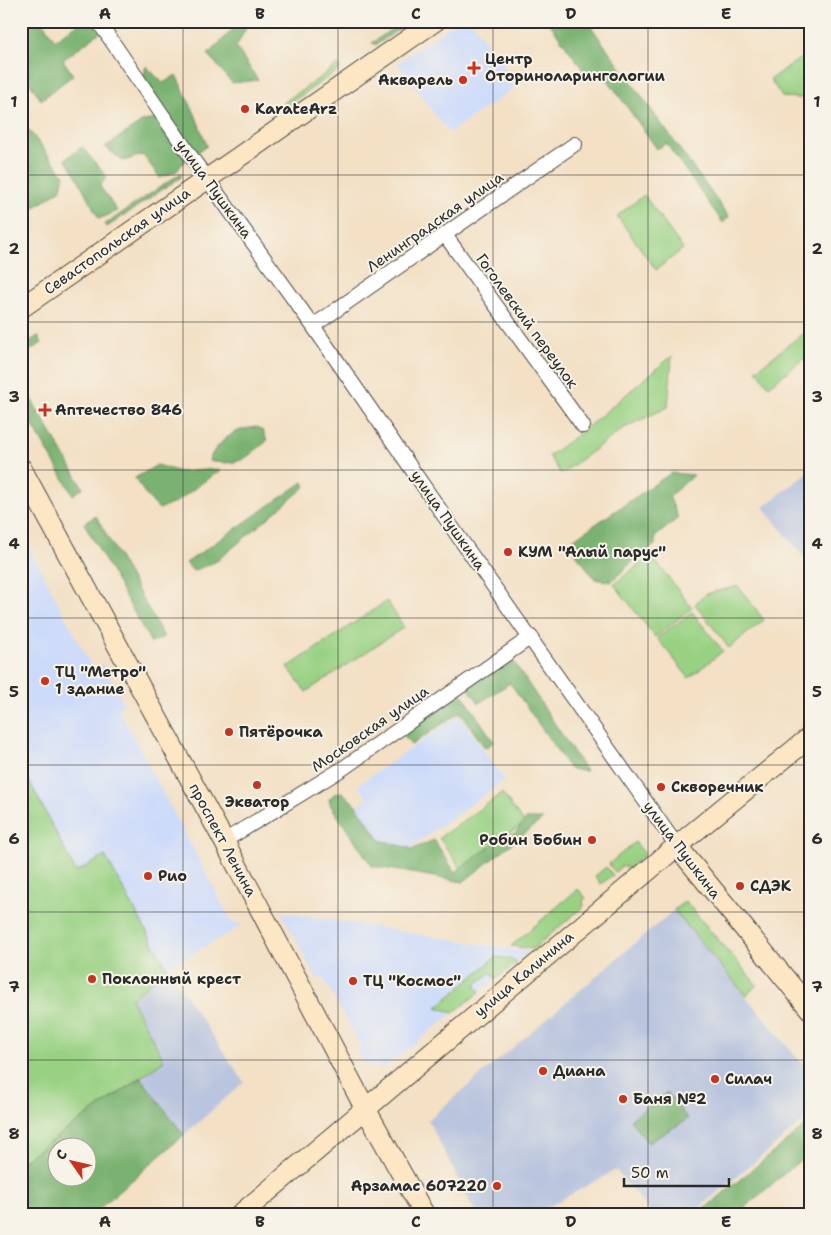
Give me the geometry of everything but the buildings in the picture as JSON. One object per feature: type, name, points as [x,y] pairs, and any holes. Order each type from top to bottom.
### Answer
[{"type":"street","name":"улица Пушкина","points":[[98,21],[206,179],[313,326],[458,536],[677,846],[810,1009]]},
{"type":"street","name":"Севастопольская улица","points":[[21,308],[435,21]]},
{"type":"street","name":"Ленинградская улица","points":[[313,326],[575,144]]},
{"type":"street","name":"Гоголевский переулок","points":[[445,235],[583,426]]},
{"type":"street","name":"проспект Ленина","points":[[21,468],[224,841],[365,1108],[424,1214]]},
{"type":"street","name":"Московская улица","points":[[224,841],[342,769],[531,637]]},
{"type":"street","name":"улица Калинина","points":[[240,1214],[677,846],[810,737]]},
{"type":"shaded area","points":[[457,21],[471,21],[518,85],[449,133],[397,63]]},
{"type":"shaded area","points":[[810,471],[810,565],[763,507]]},
{"type":"shaded area","points":[[21,532],[93,669],[103,664],[124,704],[118,708],[232,922],[243,925],[167,968],[105,856],[76,872],[21,765]]},
{"type":"shaded area","points":[[459,715],[505,780],[410,848],[380,840],[357,806],[367,798],[358,785]]},
{"type":"shaded area","points":[[674,910],[810,1073],[810,1116],[692,1214],[652,1214],[616,1170],[535,1214],[476,1214],[428,1120]]},
{"type":"shaded area","points":[[281,912],[530,952],[384,1068],[372,1067],[363,1062],[357,1053],[361,1047],[323,978],[317,979]]},
{"type":"shaded area","points":[[167,968],[244,1082],[184,1135],[141,1078],[164,1061],[131,999]]},
{"type":"green space","points":[[21,21],[43,23],[55,40],[82,21],[92,21],[100,32],[63,60],[73,75],[41,100],[21,69]]},
{"type":"green space","points":[[403,21],[411,21],[376,45],[372,43]]},
{"type":"green space","points":[[548,21],[587,21],[729,217],[723,223],[666,143],[657,149],[603,73],[591,81]]},
{"type":"green space","points":[[240,22],[246,28],[236,47],[258,80],[232,83],[208,54]]},
{"type":"green space","points":[[810,52],[810,92],[800,98],[782,97],[770,79]]},
{"type":"green space","points":[[338,65],[340,69],[286,106],[283,103]]},
{"type":"green space","points":[[146,66],[163,83],[176,75],[195,114],[207,146],[194,154],[143,78]]},
{"type":"green space","points":[[158,119],[186,159],[177,171],[160,178],[143,155],[123,161],[105,147],[143,121]]},
{"type":"green space","points":[[21,120],[64,175],[61,189],[21,217]]},
{"type":"green space","points":[[82,147],[107,177],[100,186],[117,211],[99,219],[76,175],[65,159]]},
{"type":"green space","points":[[181,173],[181,177],[107,227],[104,225]]},
{"type":"green space","points":[[644,195],[683,249],[656,270],[617,216]]},
{"type":"green space","points":[[810,328],[810,354],[769,386],[756,370]]},
{"type":"green space","points":[[38,336],[42,343],[21,356],[21,347]]},
{"type":"green space","points":[[672,356],[668,407],[624,428],[561,474],[549,456],[585,429]]},
{"type":"green space","points":[[21,381],[83,488],[73,495],[21,405]]},
{"type":"green space","points":[[257,427],[263,431],[267,441],[244,459],[221,463],[209,461],[214,451],[226,438],[241,430]]},
{"type":"green space","points":[[157,465],[180,472],[216,469],[221,471],[175,503],[159,509],[146,495],[135,478]]},
{"type":"green space","points":[[671,473],[694,475],[669,496],[678,518],[655,537],[655,545],[632,562],[611,582],[595,579],[568,543]]},
{"type":"green space","points":[[303,482],[305,487],[217,561],[193,571],[186,563]]},
{"type":"green space","points":[[96,516],[164,637],[151,643],[84,523]]},
{"type":"green space","points":[[651,555],[692,608],[655,637],[614,584]]},
{"type":"green space","points":[[738,586],[764,620],[729,648],[695,604],[706,594]]},
{"type":"green space","points":[[387,601],[404,627],[306,692],[288,667]]},
{"type":"green space","points":[[692,612],[723,651],[689,678],[657,638]]},
{"type":"green space","points":[[510,656],[586,771],[570,769],[510,683],[479,703],[467,686]]},
{"type":"green space","points":[[461,692],[494,742],[485,748],[460,712],[411,745],[402,733]]},
{"type":"green space","points":[[21,765],[76,872],[105,856],[167,968],[131,999],[164,1061],[55,1138],[48,1138],[48,1143],[21,1162]]},
{"type":"green space","points":[[342,792],[357,806],[380,840],[413,849],[434,840],[455,872],[498,841],[515,833],[526,819],[543,819],[463,882],[372,866],[331,806],[329,799],[334,794]]},
{"type":"green space","points":[[502,793],[524,823],[461,868],[439,838]]},
{"type":"green space","points":[[635,842],[645,854],[629,868],[622,866],[615,872],[609,864]]},
{"type":"green space","points":[[606,867],[613,875],[601,884],[595,876]]},
{"type":"green space","points":[[578,889],[586,898],[583,900],[584,906],[533,949],[511,946]]},
{"type":"green space","points":[[685,901],[757,985],[746,996],[674,910]]},
{"type":"green space","points":[[496,957],[510,959],[517,963],[496,979],[491,972],[475,985],[480,992],[453,1013],[437,1007]]},
{"type":"green space","points":[[141,1078],[184,1135],[93,1214],[21,1214],[21,1162],[48,1143],[48,1188],[98,1188],[98,1138],[55,1138]]},
{"type":"green space","points":[[667,1092],[688,1119],[648,1143],[630,1120]]},
{"type":"green space","points":[[810,1122],[810,1152],[737,1214],[698,1214]]},
{"type":"place","name":"Центр Оториноларингологии","points":[[474,68]]},
{"type":"place","name":"Акварель","points":[[463,80]]},
{"type":"place","name":"KarateArz","points":[[245,109]]},
{"type":"place","name":"Аптечество 846","points":[[45,410]]},
{"type":"place","name":"КУМ \"Алый парус\"","points":[[508,552]]},
{"type":"place","name":"ТЦ \"Метро\" 1 здание","points":[[45,681]]},
{"type":"place","name":"Пятёрочка","points":[[229,732]]},
{"type":"place","name":"Экватор","points":[[257,785]]},
{"type":"place","name":"Скворечник","points":[[661,787]]},
{"type":"place","name":"Робин Бобин","points":[[592,840]]},
{"type":"place","name":"Рио","points":[[148,876]]},
{"type":"place","name":"СДЭК","points":[[740,886]]},
{"type":"place","name":"Поклонный крест","points":[[92,979]]},
{"type":"place","name":"ТЦ \"Космос\"","points":[[353,981]]},
{"type":"place","name":"Диана","points":[[543,1071]]},
{"type":"place","name":"Силач","points":[[715,1079]]},
{"type":"place","name":"Баня №2","points":[[623,1099]]},
{"type":"place","name":"Арзамас 607220","points":[[497,1186]]}]
